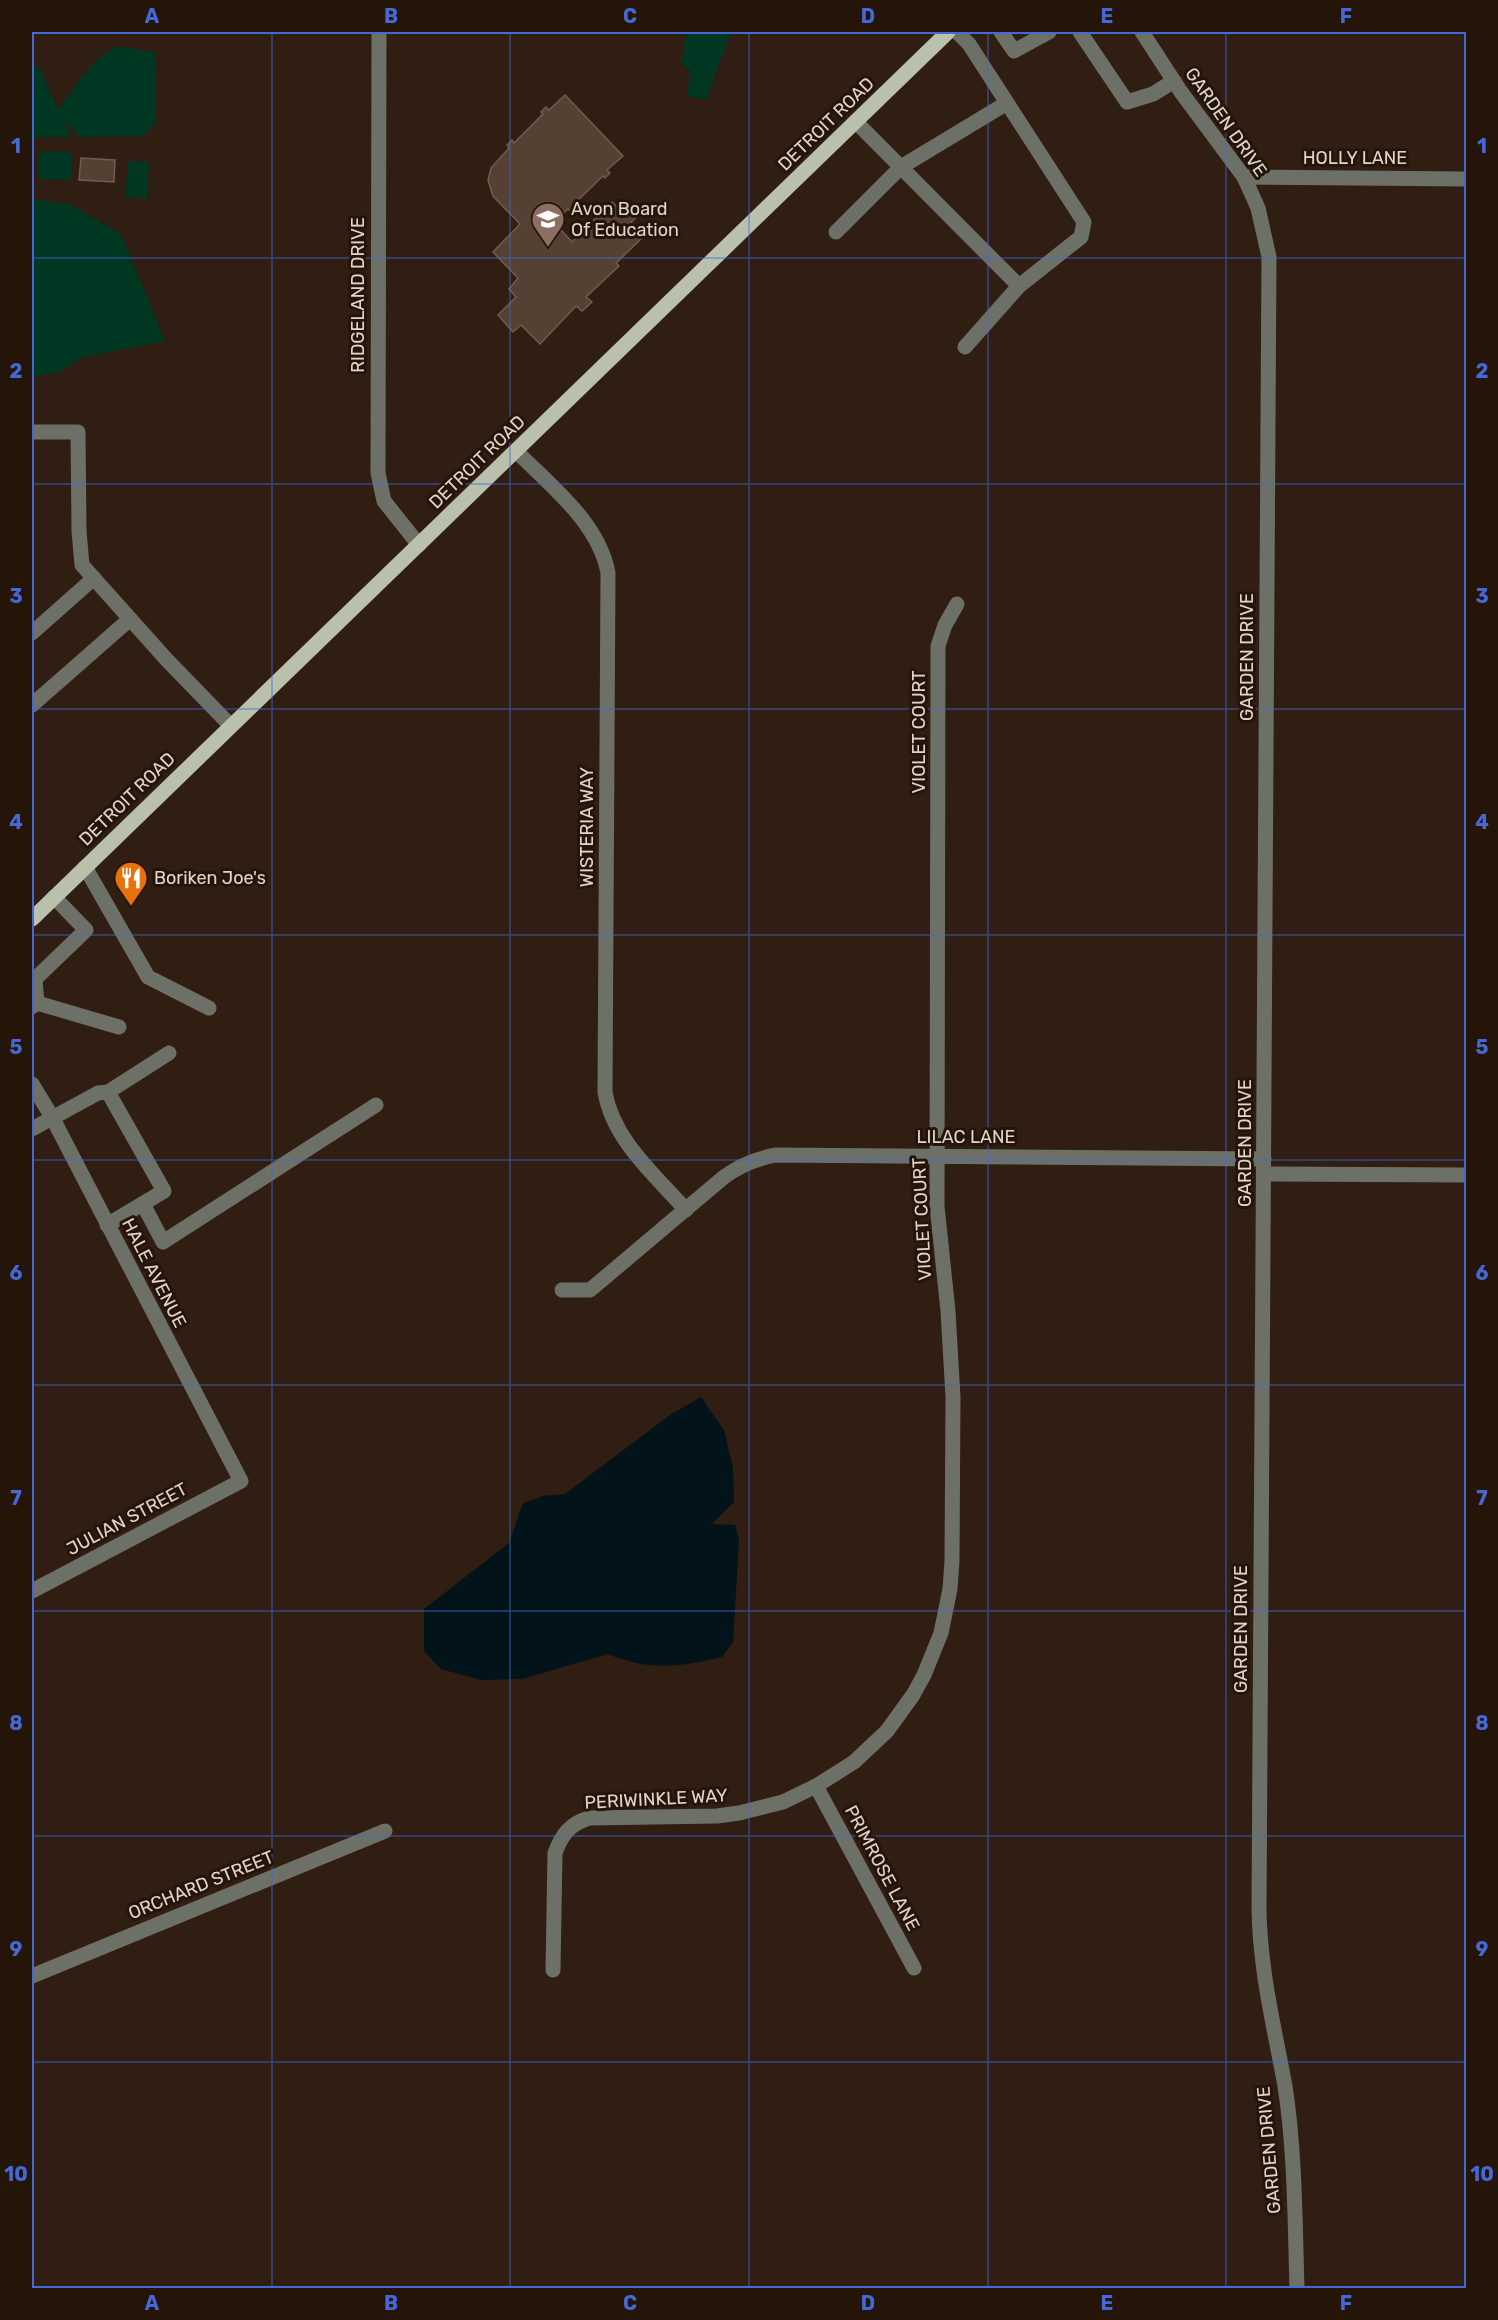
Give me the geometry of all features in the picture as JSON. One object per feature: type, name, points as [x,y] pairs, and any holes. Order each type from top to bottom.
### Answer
[{"type":"main road","name":"DETROIT ROAD","points":[[33,911],[54,897],[948,32]]},
{"type":"street","name":"RIDGELAND DRIVE","points":[[379,32],[378,473],[384,501],[418,545]]},
{"type":"street","points":[[957,32],[969,44],[1084,222],[1081,237],[1019,286],[964,347]]},
{"type":"street","points":[[1001,32],[1014,51],[1049,32]]},
{"type":"street","points":[[1080,32],[1127,102],[1153,94],[1174,81]]},
{"type":"street","name":"GARDEN DRIVE","points":[[1142,32],[1174,81],[1244,177],[1261,216],[1269,257],[1259,1917],[1263,1977],[1285,2086],[1289,2121],[1297,2289]]},
{"type":"street","points":[[836,232],[901,167],[1007,103]]},
{"type":"street","points":[[856,122],[1019,286]]},
{"type":"street","name":"HOLLY LANE","points":[[1244,177],[1467,178]]},
{"type":"street","points":[[32,432],[78,432],[78,531],[82,565],[231,726]]},
{"type":"street","name":"WISTERIA WAY","points":[[516,451],[588,525],[600,544],[605,558],[608,573],[605,1092],[607,1107],[616,1128],[686,1210]]},
{"type":"street","points":[[32,633],[94,578]]},
{"type":"street","name":"VIOLET COURT","points":[[816,1786],[854,1762],[887,1731],[901,1713],[929,1665],[946,1611],[952,1561],[952,1397],[948,1311],[937,1206],[938,646],[945,625],[957,604]]},
{"type":"street","points":[[32,705],[130,619]]},
{"type":"street","points":[[85,867],[148,977],[209,1008]]},
{"type":"street","points":[[54,897],[86,930],[35,979],[34,1005],[118,1027]]},
{"type":"street","points":[[32,1129],[98,1093],[108,1092],[169,1053]]},
{"type":"street","name":"HALE AVENUE","points":[[32,1084],[52,1117],[241,1481]]},
{"type":"street","points":[[107,1225],[164,1191],[108,1092]]},
{"type":"street","points":[[143,1204],[163,1242],[376,1105]]},
{"type":"street","name":"LILAC LANE","points":[[562,1290],[590,1290],[738,1167],[775,1155],[938,1156],[1467,1175]]},
{"type":"street","name":"JULIAN STREET","points":[[32,1591],[241,1481]]},
{"type":"street","name":"PRIMROSE LANE","points":[[816,1786],[914,1968]]},
{"type":"street","name":"PERIWINKLE WAY","points":[[554,1970],[555,1853],[560,1839],[567,1830],[590,1818],[717,1816],[740,1813],[783,1802],[816,1786]]},
{"type":"street","name":"ORCHARD STREET","points":[[32,1976],[385,1831]]},
{"type":"green space","points":[[687,32],[731,32],[706,100],[687,96],[690,71],[681,64]]},
{"type":"green space","points":[[117,46],[155,52],[156,122],[144,136],[80,137],[63,120],[71,137],[32,138],[32,63],[41,70],[58,110],[90,67]]},
{"type":"green space","points":[[39,151],[71,152],[71,180],[38,179]]},
{"type":"green space","points":[[128,161],[149,162],[147,199],[125,197]]},
{"type":"green space","points":[[32,199],[69,204],[121,234],[165,341],[84,357],[59,372],[32,377]]},
{"type":"shaded area","points":[[701,1397],[724,1430],[733,1468],[734,1502],[712,1524],[735,1525],[739,1540],[733,1642],[722,1657],[665,1666],[637,1663],[608,1654],[522,1679],[481,1680],[441,1669],[424,1651],[424,1609],[509,1543],[523,1503],[543,1496],[565,1494],[670,1415]]},
{"type":"building","points":[[565,95],[623,156],[607,170],[610,173],[605,178],[603,176],[574,204],[576,206],[570,211],[568,209],[554,222],[572,242],[612,202],[624,214],[631,207],[638,216],[631,222],[645,235],[616,263],[619,266],[586,297],[592,302],[582,311],[576,306],[540,344],[521,325],[513,332],[498,315],[516,297],[509,289],[518,278],[493,252],[520,224],[493,196],[488,180],[491,168],[509,148],[507,145],[512,140],[514,143],[543,114],[541,112],[546,107],[549,110]]},
{"type":"building","points":[[81,158],[115,160],[114,182],[79,180]]},
{"type":"place","name":"Avon Board Of Education","points":[[548,248]]},
{"type":"place","name":"Boriken Joe's","points":[[131,907]]}]
